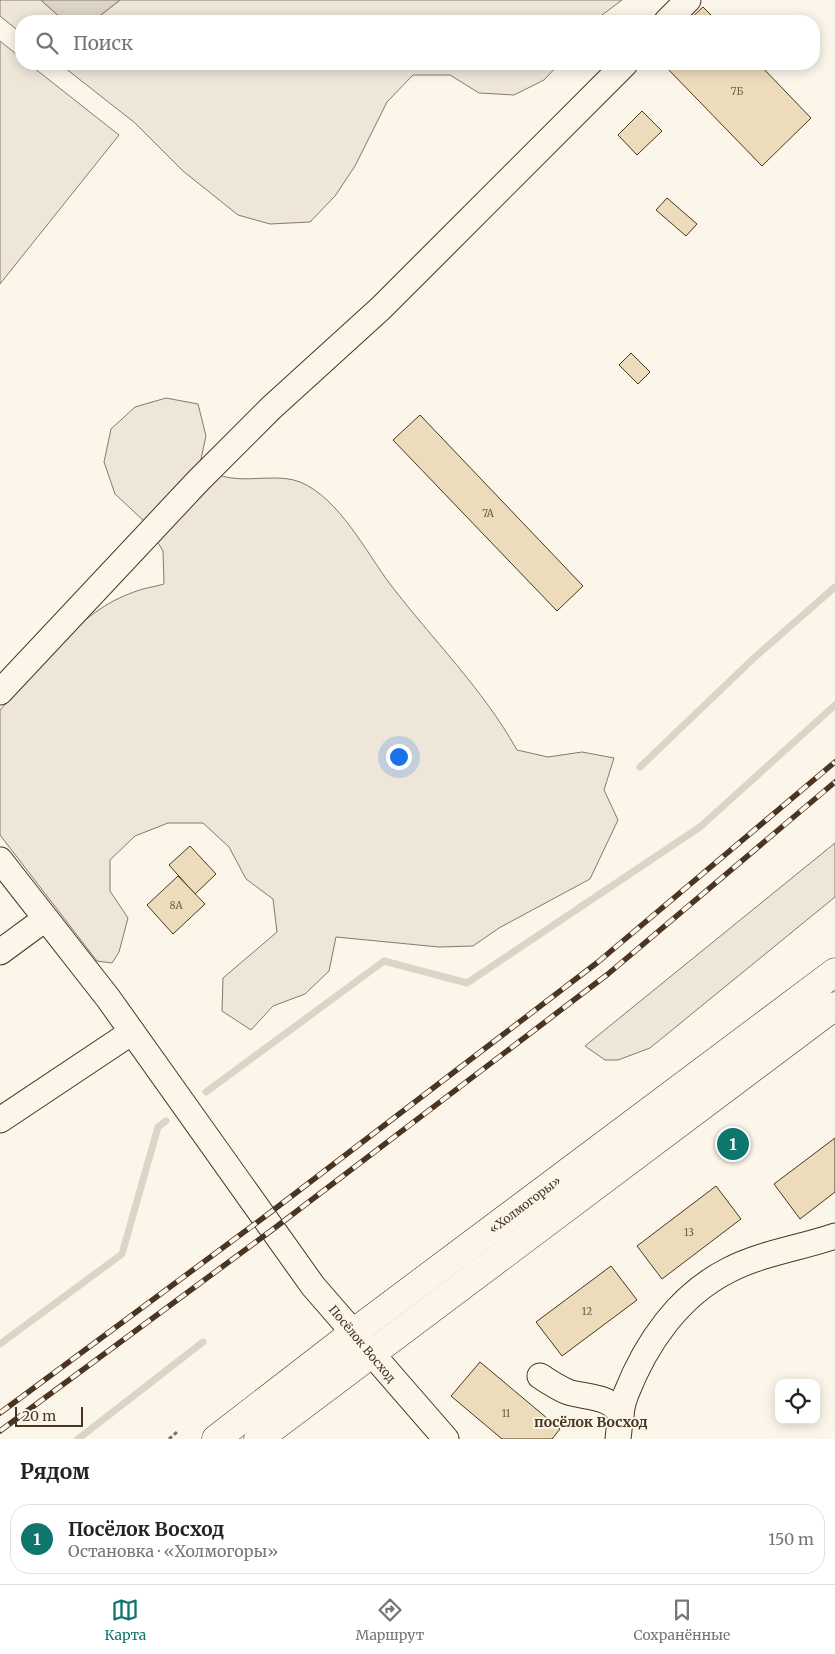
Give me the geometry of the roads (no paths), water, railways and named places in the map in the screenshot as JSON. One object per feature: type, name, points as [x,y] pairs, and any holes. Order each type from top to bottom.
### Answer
[{"type":"highway","name":"«Холмогоры»","points":[[216,1439],[353,1333],[835,972]]},
{"type":"highway","points":[[258,1439],[835,1006]]},
{"type":"street","points":[[673,15],[688,0]]},
{"type":"street","points":[[0,692],[198,481],[272,408],[380,308],[618,70]]},
{"type":"street","name":"Посёлок Восход","points":[[0,860],[132,1032],[313,1286],[370,1354],[446,1439]]},
{"type":"street","points":[[0,952],[45,919]]},
{"type":"street","points":[[0,1120],[132,1032]]},
{"type":"street","points":[[618,1439],[625,1395],[652,1342],[671,1314],[699,1289],[728,1270],[747,1262],[835,1236]]},
{"type":"street","points":[[540,1376],[570,1392],[605,1400],[614,1405],[621,1415]]},
{"type":"waterway","points":[[640,767],[755,657],[835,587]]},
{"type":"waterway","points":[[206,1092],[384,961],[467,983],[700,827],[835,705]]},
{"type":"waterway","points":[[0,1344],[122,1254],[158,1127],[166,1121]]},
{"type":"waterway","points":[[78,1439],[203,1342]]},
{"type":"railway","points":[[0,1413],[263,1218],[598,962],[835,762]]},
{"type":"railway","points":[[0,1431],[272,1230],[608,974],[835,782]]},
{"type":"place","name":"Посёлок Восход","points":[[733,1144]]},
{"type":"district","name":"посёлок Восход","points":[[591,1422]]}]
